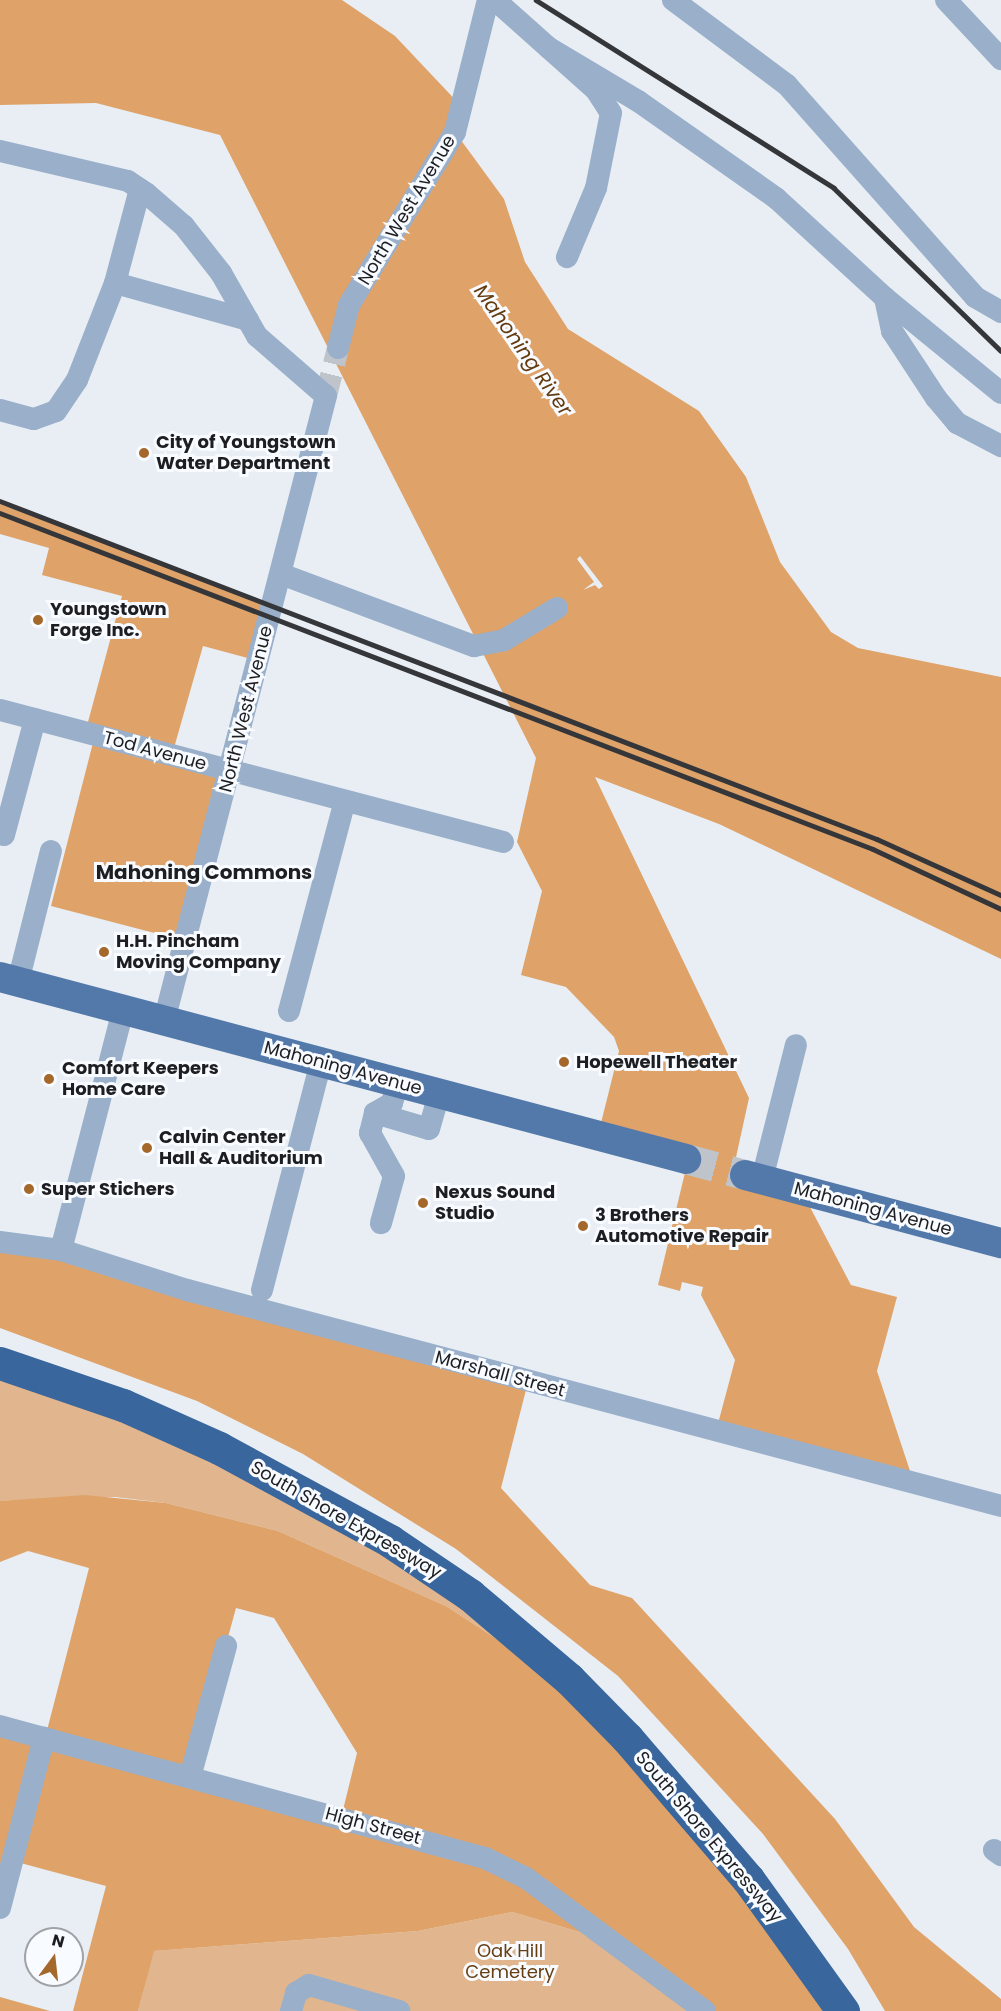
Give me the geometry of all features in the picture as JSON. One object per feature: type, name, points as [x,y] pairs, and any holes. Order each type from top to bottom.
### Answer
[{"type":"highway","name":"South Shore Expressway","points":[[0,1363],[123,1405],[219,1448],[361,1525],[470,1595],[561,1672],[627,1738],[748,1879],[843,2011]]},
{"type":"main road","name":"Mahoning Avenue","points":[[9,979],[686,1159]]},
{"type":"main road","name":"Mahoning Avenue","points":[[754,1177],[1001,1244]]},
{"type":"street","name":"North West Avenue","points":[[338,348],[349,305],[455,132],[488,0]]},
{"type":"street","points":[[495,0],[596,90],[611,113],[596,188],[567,257]]},
{"type":"street","points":[[673,0],[787,85],[975,297],[1001,312]]},
{"type":"street","points":[[946,0],[1001,59]]},
{"type":"street","points":[[549,48],[638,101],[776,198],[885,298],[1001,393]]},
{"type":"street","points":[[0,151],[128,181],[140,189],[184,226],[221,273],[248,320]]},
{"type":"street","points":[[0,410],[34,418],[56,411],[76,380],[115,283],[140,189]]},
{"type":"street","points":[[115,283],[248,320]]},
{"type":"street","points":[[885,298],[892,330],[911,366],[976,447],[1001,446]]},
{"type":"street","name":"North West Avenue","points":[[164,1021],[231,771],[326,396],[257,336],[248,320]]},
{"type":"street","points":[[281,574],[474,646],[504,640],[557,608]]},
{"type":"street","name":"Tod Avenue","points":[[0,710],[503,842]]},
{"type":"street","points":[[4,835],[35,719]]},
{"type":"street","points":[[289,1011],[345,801]]},
{"type":"street","points":[[9,979],[51,851]]},
{"type":"street","points":[[61,1251],[123,1010]]},
{"type":"street","points":[[754,1177],[796,1045]]},
{"type":"street","points":[[262,1290],[321,1062]]},
{"type":"street","points":[[381,1223],[394,1176],[370,1133],[375,1113],[392,1103],[398,1082]]},
{"type":"street","points":[[375,1113],[429,1129],[439,1093]]},
{"type":"street","name":"Marshall Street","points":[[0,1242],[61,1251],[187,1290],[1001,1506]]},
{"type":"street","points":[[190,1777],[226,1646]]},
{"type":"street","name":"High Street","points":[[0,1726],[190,1777],[510,1868],[705,2011]]},
{"type":"street","points":[[0,1908],[44,1738]]},
{"type":"street","points":[[291,2011],[296,1993],[309,1985],[399,2011]]},
{"type":"green space","points":[[0,1363],[390,1541],[524,1657],[446,1606],[278,1531],[166,1503],[115,1497],[0,1501]]},
{"type":"green space","name":"Oak Hill Cemetery","points":[[512,1912],[583,1933],[688,2011],[138,2011],[153,1951],[418,1931]]},
{"type":"shaded area","points":[[0,0],[342,0],[395,36],[463,108],[455,132],[504,199],[525,262],[568,329],[699,411],[746,477],[780,562],[831,632],[858,648],[1001,677],[1001,959],[719,824],[595,777],[749,1098],[733,1171],[801,1190],[851,1285],[897,1297],[877,1371],[914,1483],[716,1431],[735,1360],[701,1295],[703,1287],[682,1282],[680,1291],[658,1285],[688,1160],[598,1135],[619,1051],[614,1037],[566,987],[521,975],[542,891],[517,842],[536,758],[220,135],[96,103],[0,105]]},
{"type":"shaded area","points":[[0,504],[272,606],[259,661],[203,646],[172,755],[231,771],[185,941],[51,906],[95,735],[85,733],[122,596],[42,575],[49,548],[0,534]]},
{"type":"shaded area","points":[[0,1242],[528,1382],[501,1488],[590,1585],[632,1598],[835,1819],[914,1927],[1001,1999],[1001,2011],[885,2011],[848,1949],[763,1834],[618,1676],[456,1549],[303,1454],[197,1401],[0,1328]]},
{"type":"shaded area","points":[[85,1495],[166,1503],[278,1531],[446,1606],[524,1657],[604,1715],[843,2011],[688,2011],[583,1933],[512,1912],[418,1931],[154,1951],[138,2011],[73,2011],[79,1987],[84,1987],[84,1969],[106,1886],[13,1861],[0,1908],[0,1726],[45,1738],[89,1568],[28,1551],[0,1562],[0,1501]],"holes":[[[236,1608],[274,1618],[357,1753],[341,1818],[190,1777]]]},
{"type":"shaded area","points":[[0,1997],[50,2011],[0,2011]]},
{"type":"pier","points":[[580,556],[603,586],[599,589],[595,585],[583,590],[594,582],[577,559]]},
{"type":"tunnel","points":[[326,396],[338,348]]},
{"type":"tunnel","points":[[686,1159],[745,1175]]},
{"type":"railway","points":[[536,0],[834,188],[1001,351]]},
{"type":"railway","points":[[0,501],[877,839],[1001,895]]},
{"type":"railway","points":[[0,513],[873,849],[1001,909]]},
{"type":"place","name":"City of Youngstown Water Department","points":[[144,453]]},
{"type":"place","name":"Youngstown Forge Inc.","points":[[38,620]]},
{"type":"place","name":"H.H. Pincham Moving Company","points":[[104,952]]},
{"type":"place","name":"Hopewell Theater","points":[[564,1062]]},
{"type":"place","name":"Comfort Keepers Home Care","points":[[49,1079]]},
{"type":"place","name":"Calvin Center Hall & Auditorium","points":[[147,1148]]},
{"type":"place","name":"Super Stichers","points":[[29,1189]]},
{"type":"place","name":"Nexus Sound Studio","points":[[423,1203]]},
{"type":"place","name":"3 Brothers Automotive Repair","points":[[583,1226]]},
{"type":"district","name":"Mahoning Commons","points":[[204,872]]},
{"type":"water label","name":"Mahoning River","points":[[523,350]]}]
